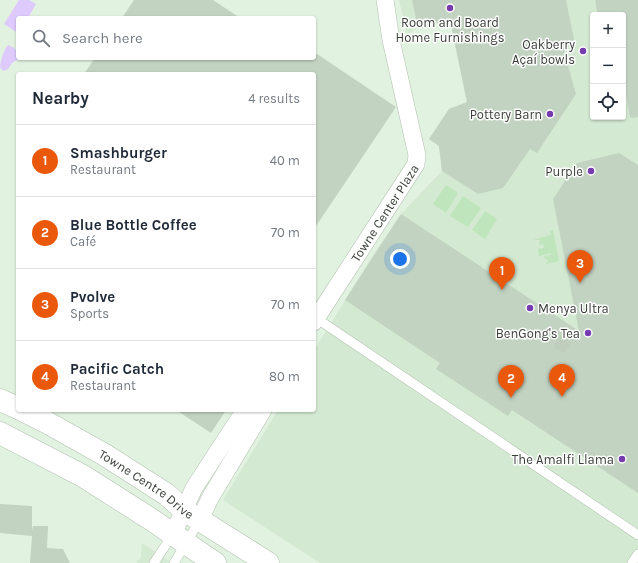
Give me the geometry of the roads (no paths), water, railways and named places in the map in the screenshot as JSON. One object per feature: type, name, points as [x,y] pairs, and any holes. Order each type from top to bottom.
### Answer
[{"type":"main road","points":[[0,400],[16,407]]},
{"type":"main road","name":"Towne Centre Drive","points":[[26,412],[48,422],[105,455],[166,494],[192,515],[268,563]]},
{"type":"main road","name":"Towne Centre Drive","points":[[0,433],[83,476],[215,563]]},
{"type":"street","name":"Towne Center Plaza","points":[[316,318],[416,164],[417,155],[391,40],[385,0]]},
{"type":"street","points":[[192,515],[194,488],[244,412]]},
{"type":"street","points":[[179,539],[192,515],[210,498],[262,412]]},
{"type":"lane","points":[[316,321],[638,535]]},
{"type":"lane","points":[[154,563],[179,539]]},
{"type":"lane","points":[[174,563],[179,539]]},
{"type":"lane","points":[[632,563],[638,554]]},
{"type":"tunnel","points":[[559,350],[569,335]]},
{"type":"place","name":"Room and Board Home Furnishings","points":[[450,8]]},
{"type":"place","name":"Oakberry Açaí bowls","points":[[583,51]]},
{"type":"place","name":"Pottery Barn","points":[[550,114]]},
{"type":"place","name":"Purple","points":[[591,171]]},
{"type":"place","name":"Pvolve","points":[[580,283]]},
{"type":"place","name":"Smashburger","points":[[502,290]]},
{"type":"place","name":"Menya Ultra","points":[[530,308]]},
{"type":"place","name":"BenGong's Tea","points":[[588,333]]},
{"type":"place","name":"Pacific Catch","points":[[562,397]]},
{"type":"place","name":"Blue Bottle Coffee","points":[[511,398]]},
{"type":"place","name":"The Amalfi Llama","points":[[622,459]]}]
